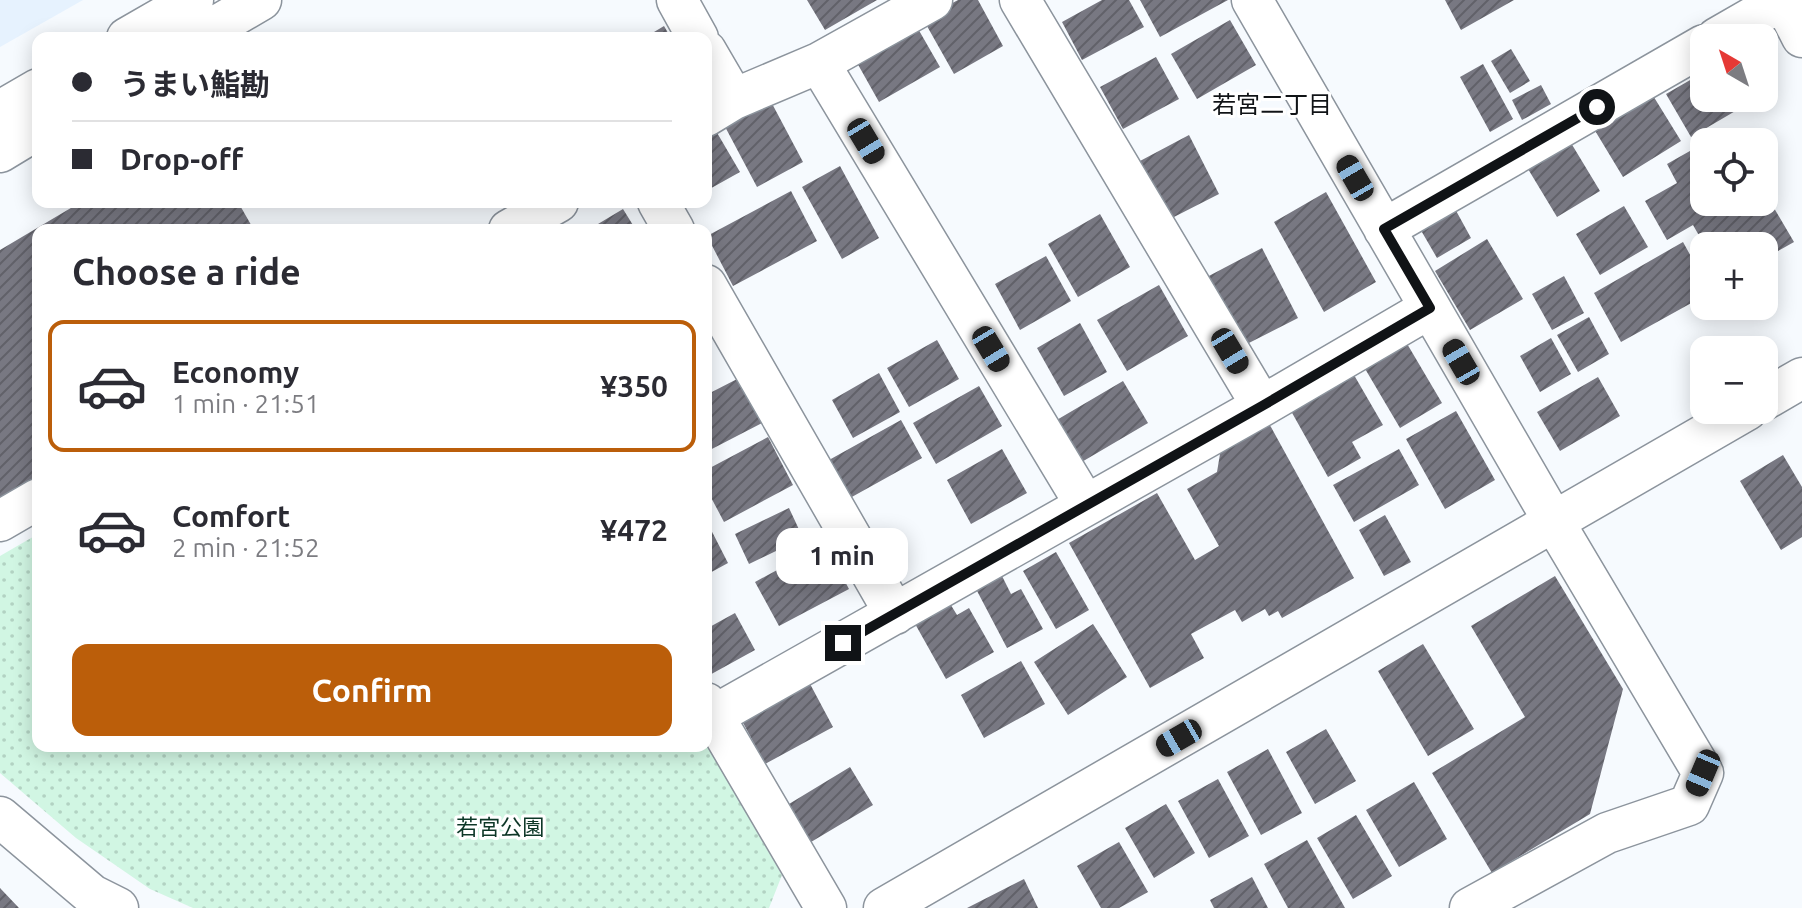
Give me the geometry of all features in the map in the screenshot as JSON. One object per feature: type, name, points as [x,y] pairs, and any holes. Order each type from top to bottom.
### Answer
[{"type":"street","points":[[137,32],[193,0]]},
{"type":"street","points":[[206,32],[261,0]]},
{"type":"street","points":[[677,0],[695,32]]},
{"type":"street","points":[[712,75],[720,108],[819,63],[932,0]]},
{"type":"street","points":[[1020,0],[1262,406]]},
{"type":"street","points":[[1252,0],[1703,773],[1689,805],[1607,833],[1470,908]]},
{"type":"street","points":[[1741,24],[1783,0],[1802,37]]},
{"type":"street","points":[[1384,229],[1690,53]]},
{"type":"street","points":[[819,63],[1085,504]]},
{"type":"street","points":[[0,111],[32,92]]},
{"type":"street","points":[[0,152],[32,133]]},
{"type":"street","points":[[520,224],[548,208]]},
{"type":"street","points":[[712,295],[895,614]]},
{"type":"street","points":[[712,708],[895,614],[1430,308]]},
{"type":"street","points":[[1778,392],[1802,378]]},
{"type":"street","points":[[884,908],[1723,424]]},
{"type":"street","points":[[0,521],[32,502]]},
{"type":"street","points":[[712,712],[826,908]]},
{"type":"street","points":[[0,817],[98,904]]},
{"type":"shaded area","points":[[0,0],[83,0],[0,47]]},
{"type":"green space","name":"若宮公園","points":[[32,537],[32,752],[711,752],[782,875],[769,908],[193,908],[150,889],[76,838],[0,773],[0,556]]},
{"type":"building","points":[[807,0],[877,0],[825,30]]},
{"type":"building","points":[[958,0],[978,0],[1003,46],[954,74],[923,19]]},
{"type":"building","points":[[1102,0],[1129,0],[1144,27],[1082,60],[1062,22]]},
{"type":"building","points":[[1140,0],[1228,0],[1160,37]]},
{"type":"building","points":[[1445,0],[1514,0],[1461,30]]},
{"type":"building","points":[[1230,20],[1256,65],[1197,99],[1171,54]]},
{"type":"building","points":[[664,26],[668,32],[654,32]]},
{"type":"building","points":[[917,27],[940,67],[879,102],[856,61]]},
{"type":"building","points":[[1511,49],[1530,81],[1510,93],[1491,61]]},
{"type":"building","points":[[1156,57],[1179,99],[1123,129],[1100,87]]},
{"type":"building","points":[[1483,64],[1513,119],[1490,132],[1460,77]]},
{"type":"building","points":[[1690,80],[1690,112],[1734,112],[1706,128],[1690,128],[1690,135],[1666,94]]},
{"type":"building","points":[[1541,85],[1551,104],[1522,120],[1512,100]]},
{"type":"building","points":[[1652,94],[1681,141],[1623,177],[1594,129]]},
{"type":"building","points":[[768,96],[803,162],[757,187],[722,121]]},
{"type":"building","points":[[716,131],[740,172],[712,188],[712,133]]},
{"type":"building","points":[[1189,135],[1219,194],[1170,219],[1140,161]]},
{"type":"building","points":[[1568,138],[1600,191],[1557,217],[1525,164]]},
{"type":"building","points":[[1690,151],[1690,216],[1778,215],[1794,242],[1778,251],[1778,232],[1697,232],[1693,225],[1667,240],[1645,201],[1677,183],[1667,164]]},
{"type":"building","points":[[840,166],[879,238],[842,259],[802,187]]},
{"type":"building","points":[[791,191],[817,241],[733,286],[712,246],[712,233]]},
{"type":"building","points":[[1326,192],[1376,282],[1324,312],[1274,222]]},
{"type":"building","points":[[1624,206],[1648,247],[1600,275],[1576,234]]},
{"type":"building","points":[[1454,207],[1471,238],[1437,258],[1419,227]]},
{"type":"building","points":[[71,208],[241,208],[251,224],[44,224]]},
{"type":"building","points":[[623,209],[632,224],[598,224]]},
{"type":"building","points":[[1100,214],[1130,267],[1078,297],[1048,244]]},
{"type":"building","points":[[32,231],[32,482],[0,501],[0,250]]},
{"type":"building","points":[[1487,239],[1523,299],[1470,330],[1435,271]]},
{"type":"building","points":[[1683,242],[1690,255],[1690,304],[1621,342],[1594,293]]},
{"type":"building","points":[[1262,248],[1298,318],[1241,347],[1205,278]]},
{"type":"building","points":[[1046,256],[1071,301],[1020,330],[995,284]]},
{"type":"building","points":[[1564,276],[1584,313],[1552,330],[1532,294]]},
{"type":"building","points":[[1159,285],[1188,336],[1127,371],[1097,320]]},
{"type":"building","points":[[1589,317],[1609,354],[1578,372],[1557,335]]},
{"type":"building","points":[[1080,323],[1107,372],[1064,396],[1037,348]]},
{"type":"building","points":[[1551,338],[1571,374],[1540,392],[1520,356]]},
{"type":"building","points":[[937,340],[959,379],[909,407],[887,368]]},
{"type":"building","points":[[1406,342],[1442,403],[1400,428],[1364,367]]},
{"type":"building","points":[[879,373],[900,412],[853,438],[832,400]]},
{"type":"building","points":[[1354,375],[1383,425],[1352,442],[1361,458],[1328,477],[1291,411]]},
{"type":"building","points":[[743,376],[766,421],[712,449],[712,392]]},
{"type":"building","points":[[1598,377],[1620,416],[1560,451],[1537,412]]},
{"type":"building","points":[[1123,381],[1148,423],[1080,463],[1055,421]]},
{"type":"building","points":[[979,386],[1002,426],[936,464],[913,423]]},
{"type":"building","points":[[1456,411],[1495,480],[1445,509],[1406,439]]},
{"type":"building","points":[[1266,418],[1354,578],[1282,618],[1278,611],[1269,616],[1265,609],[1242,622],[1235,610],[1191,634],[1204,658],[1150,688],[1069,543],[1157,493],[1195,560],[1219,546],[1187,489],[1217,472],[1222,442]]},
{"type":"building","points":[[901,420],[922,458],[850,498],[829,460]]},
{"type":"building","points":[[768,437],[793,485],[724,522],[712,499],[712,467]]},
{"type":"building","points":[[1002,449],[1027,493],[971,524],[947,480]]},
{"type":"building","points":[[1399,449],[1419,485],[1354,522],[1333,485]]},
{"type":"building","points":[[1783,455],[1802,487],[1802,537],[1781,550],[1740,481]]},
{"type":"building","points":[[789,508],[803,538],[749,564],[735,534]]},
{"type":"building","points":[[1385,515],[1411,562],[1384,576],[1359,530]]},
{"type":"building","points":[[712,532],[728,563],[712,572]]},
{"type":"building","points":[[825,544],[849,589],[779,626],[755,582]]},
{"type":"building","points":[[1056,552],[1089,610],[1056,629],[1023,571]]},
{"type":"building","points":[[1002,576],[1011,594],[1021,589],[1043,629],[1007,648],[976,589]]},
{"type":"building","points":[[1555,576],[1623,689],[1590,814],[1492,873],[1432,773],[1525,717],[1471,626]]},
{"type":"building","points":[[949,602],[957,615],[969,608],[994,652],[946,679],[914,622]]},
{"type":"building","points":[[735,613],[755,650],[712,674],[712,626]]},
{"type":"building","points":[[1093,624],[1127,677],[1068,715],[1034,662]]},
{"type":"building","points":[[1423,644],[1474,729],[1428,756],[1378,671]]},
{"type":"building","points":[[1021,661],[1045,704],[984,738],[961,695]]},
{"type":"building","points":[[809,682],[833,727],[765,764],[741,719]]},
{"type":"building","points":[[1326,729],[1356,781],[1315,804],[1286,752]]},
{"type":"building","points":[[1268,749],[1302,813],[1261,835],[1227,772]]},
{"type":"building","points":[[850,767],[873,805],[811,842],[789,804]]},
{"type":"building","points":[[1218,779],[1249,836],[1209,858],[1178,801]]},
{"type":"building","points":[[1414,782],[1447,839],[1399,867],[1366,810]]},
{"type":"building","points":[[1166,804],[1195,853],[1154,878],[1125,828]]},
{"type":"building","points":[[1356,815],[1392,876],[1353,899],[1317,838]]},
{"type":"building","points":[[1307,840],[1345,908],[1288,908],[1264,864]]},
{"type":"building","points":[[1119,842],[1148,892],[1119,908],[1101,908],[1077,866]]},
{"type":"building","points":[[1252,877],[1268,908],[1214,908],[1210,900]]},
{"type":"building","points":[[1024,879],[1038,908],[967,908]]},
{"type":"building","points":[[0,888],[19,908],[0,908]]},
{"type":"district","name":"若宮二丁目","points":[[1272,105]]},
{"type":"route","points":[[843,643],[1430,308],[1384,229],[1597,107]]}]
